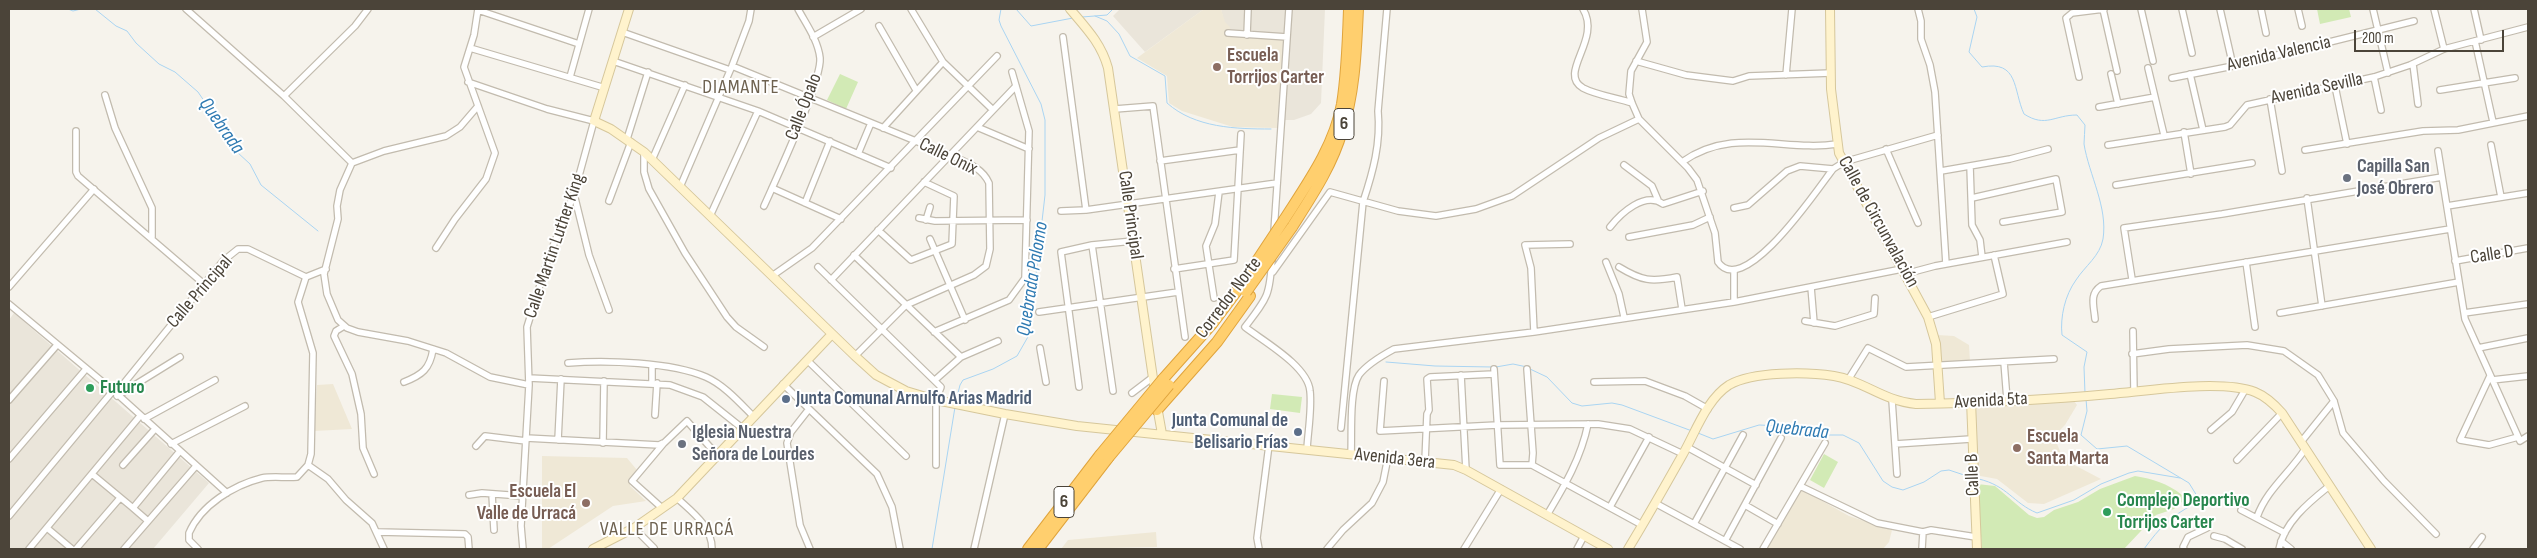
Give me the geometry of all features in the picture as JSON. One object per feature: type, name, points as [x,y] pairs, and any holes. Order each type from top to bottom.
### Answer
[{"type":"highway","name":"Corredor Norte","points":[[1290,226],[1334,131],[1342,104],[1349,9]]},
{"type":"highway","name":"Corredor Norte","points":[[1028,549],[1104,456],[1162,380],[1212,324],[1245,292],[1304,208],[1331,160],[1342,132],[1349,105],[1358,9]]},
{"type":"highway","points":[[1157,410],[1217,342],[1245,292],[1290,226]]},
{"type":"highway","name":"Corredor Norte","points":[[1038,549],[1104,456]]},
{"type":"street","points":[[186,9],[284,96],[352,163]]},
{"type":"street","points":[[284,96],[356,26],[368,9]]},
{"type":"street","points":[[436,248],[455,219],[486,179],[495,153],[464,67],[476,26],[478,9],[579,44]]},
{"type":"street","points":[[570,77],[589,9]]},
{"type":"street","name":"Calle Martin Luther King","points":[[523,549],[521,526],[522,496],[529,382],[526,346],[531,310],[540,292],[549,256],[574,194],[594,122],[630,9]]},
{"type":"street","points":[[680,187],[731,68],[749,21],[751,9]]},
{"type":"street","name":"Calle Ópalo","points":[[764,206],[810,98],[820,64],[813,37],[798,9]]},
{"type":"street","points":[[813,37],[861,9]]},
{"type":"street","points":[[911,9],[942,62],[993,110]]},
{"type":"street","points":[[1247,35],[1248,9]]},
{"type":"street","points":[[1289,9],[1273,272],[1269,292],[1245,327],[1294,364],[1303,374],[1310,390],[1306,449]]},
{"type":"street","points":[[1341,428],[1363,202],[1374,168],[1380,126],[1378,111],[1387,9]]},
{"type":"street","points":[[1583,9],[1587,16],[1588,28],[1583,50],[1573,72],[1574,80],[1584,89],[1632,103]]},
{"type":"street","points":[[1642,9],[1647,42],[1631,71],[1629,94],[1639,119],[1698,180],[1715,233],[1718,262],[1726,269],[1734,271],[1753,263],[1784,233],[1833,169],[1844,162],[1938,135]]},
{"type":"street","points":[[1786,76],[1792,9]]},
{"type":"street","name":"Calle de Circunvalación","points":[[1830,9],[1831,73],[1837,144],[1844,162],[1928,318],[1936,344],[1940,403]]},
{"type":"street","points":[[1918,9],[1921,21],[1921,39],[1930,65],[1935,92],[1946,264]]},
{"type":"street","points":[[2079,77],[2066,18],[2068,15],[2104,9],[2117,71]]},
{"type":"street","points":[[2141,9],[2153,61]]},
{"type":"street","points":[[2182,9],[2192,53]]},
{"type":"street","points":[[2220,9],[2233,66]]},
{"type":"street","points":[[2261,9],[2266,33]]},
{"type":"street","points":[[2298,9],[2302,26]]},
{"type":"street","points":[[2373,9],[2388,73]]},
{"type":"street","points":[[2434,9],[2444,49]]},
{"type":"street","points":[[2474,9],[2484,84],[2493,122]]},
{"type":"street","name":"Calle Principal","points":[[1075,14],[1103,51],[1108,68],[1142,298],[1162,380],[1157,410],[1162,434]]},
{"type":"street","name":"Avenida Valencia","points":[[2172,78],[2233,66],[2414,21]]},
{"type":"street","points":[[879,26],[916,90]]},
{"type":"street","name":"Avenida Sevilla","points":[[2108,145],[2230,125],[2247,105],[2374,77],[2413,64],[2444,49],[2528,27]]},
{"type":"street","name":"Calle Onix","points":[[622,32],[731,68],[810,98],[950,155],[978,168],[986,175],[989,183],[990,220],[989,258],[986,266],[980,272],[906,306],[855,356]]},
{"type":"street","points":[[1228,33],[1287,37]]},
{"type":"street","points":[[1062,37],[1086,210]]},
{"type":"street","points":[[470,48],[605,88]]},
{"type":"street","points":[[772,276],[812,248],[997,56]]},
{"type":"street","points":[[613,61],[758,111],[891,168]]},
{"type":"street","points":[[1636,61],[1686,75],[1733,81],[1749,76],[1831,73]]},
{"type":"street","points":[[883,128],[942,62]]},
{"type":"street","points":[[2413,64],[2418,104]]},
{"type":"street","points":[[2148,68],[2164,135]]},
{"type":"street","points":[[609,201],[629,141],[648,72]]},
{"type":"street","points":[[934,332],[1009,300],[1023,282],[1025,275],[1027,220],[1028,121],[1012,72]]},
{"type":"street","points":[[2111,74],[2118,104]]},
{"type":"street","points":[[2190,74],[2203,130]]},
{"type":"street","points":[[2374,77],[2381,110]]},
{"type":"street","points":[[2440,90],[2515,78]]},
{"type":"street","points":[[468,82],[547,109],[594,122]]},
{"type":"street","points":[[652,160],[685,85]]},
{"type":"street","points":[[831,280],[1016,86]]},
{"type":"street","points":[[2335,86],[2347,144]]},
{"type":"street","points":[[105,95],[115,128],[152,208],[152,238]]},
{"type":"street","points":[[2099,107],[2155,97]]},
{"type":"street","points":[[2270,99],[2282,171]]},
{"type":"street","points":[[1115,109],[1152,104],[1185,337]]},
{"type":"street","points":[[478,106],[460,127],[446,136],[384,151],[352,163],[340,190],[337,206],[338,220],[324,274],[327,294],[338,320],[344,326],[358,332],[408,341],[432,349],[460,360],[490,378],[529,382],[561,379],[654,383],[690,390],[703,397],[742,428]]},
{"type":"street","points":[[710,216],[758,111]]},
{"type":"street","points":[[2305,150],[2423,131],[2458,130],[2528,116]]},
{"type":"street","points":[[1273,272],[1330,192],[1398,211],[1436,216],[1476,209],[1512,196],[1599,138],[1639,119]]},
{"type":"street","name":"Avenida 3era","points":[[594,122],[629,141],[644,152],[855,356],[893,385],[948,403],[1078,426],[1454,465],[1608,549]]},
{"type":"street","points":[[858,154],[871,123]]},
{"type":"street","points":[[977,127],[1029,149]]},
{"type":"street","points":[[76,131],[76,172],[94,190],[204,284]]},
{"type":"street","points":[[2184,132],[2191,174]]},
{"type":"street","points":[[1174,269],[1234,260],[1241,134]]},
{"type":"street","points":[[805,203],[830,141]]},
{"type":"street","points":[[1682,162],[1712,148],[1760,141],[1825,146],[1837,144]]},
{"type":"street","points":[[2492,145],[2501,197]]},
{"type":"street","points":[[1886,149],[1918,222]]},
{"type":"street","points":[[1941,171],[2010,159],[2048,149]]},
{"type":"street","points":[[1160,161],[1240,150]]},
{"type":"street","points":[[2438,151],[2464,313],[2520,441],[2528,436]]},
{"type":"street","points":[[644,152],[644,172],[649,189],[685,253],[727,317],[739,329],[764,347]]},
{"type":"street","points":[[2116,185],[2252,163]]},
{"type":"street","points":[[1624,165],[1652,186],[1658,200],[1663,204],[1703,191]]},
{"type":"street","points":[[1734,208],[1748,205],[1787,171],[1800,166],[1833,169]]},
{"type":"street","points":[[1970,166],[1972,225],[1980,240],[1982,257]]},
{"type":"street","points":[[2132,279],[2124,228],[2222,214],[2308,198],[2442,177]]},
{"type":"street","points":[[1972,198],[2056,179],[2062,212],[2003,222]]},
{"type":"street","points":[[878,230],[911,260],[953,243],[954,196],[924,182]]},
{"type":"street","points":[[1061,211],[1086,210],[1277,183]]},
{"type":"street","points":[[772,188],[841,219]]},
{"type":"street","points":[[9,287],[94,190]]},
{"type":"street","points":[[1214,298],[1207,242],[1215,224],[1219,192]]},
{"type":"street","points":[[2447,206],[2528,193]]},
{"type":"street","points":[[574,194],[589,255],[609,310]]},
{"type":"street","points":[[2308,198],[2322,306]]},
{"type":"street","points":[[1610,227],[1619,216],[1633,206],[1645,200],[1658,200]]},
{"type":"street","points":[[926,220],[930,208]]},
{"type":"street","points":[[1629,237],[1693,225],[1710,216]]},
{"type":"street","points":[[919,218],[954,221],[1027,220]]},
{"type":"street","points":[[2095,318],[2092,296],[2095,290],[2101,286],[2132,279],[2450,229]]},
{"type":"street","points":[[930,239],[965,320]]},
{"type":"street","points":[[1079,387],[1061,252],[1092,245],[1134,241]]},
{"type":"street","points":[[1351,454],[1359,375],[1382,356],[1394,349],[1417,344],[1534,332],[1734,302],[2067,242]]},
{"type":"street","points":[[1534,332],[1531,268],[1524,245],[1570,244]]},
{"type":"street","points":[[1092,245],[1113,391]]},
{"type":"street","name":"Calle D","points":[[2455,261],[2528,248]]},
{"type":"street","name":"Calle Principal","points":[[9,516],[115,394],[223,261],[238,249],[248,249],[306,277]]},
{"type":"street","points":[[854,255],[961,357]]},
{"type":"street","points":[[1928,318],[2004,294],[1994,255]]},
{"type":"street","points":[[1606,262],[1619,294],[1624,317]]},
{"type":"street","points":[[2246,262],[2255,327]]},
{"type":"street","points":[[818,267],[941,387],[936,400],[936,465]]},
{"type":"street","points":[[1619,267],[1641,279],[1656,281],[1677,277],[1682,309]]},
{"type":"street","points":[[198,549],[189,540],[190,530],[209,507],[227,493],[263,478],[297,477],[308,465],[311,454],[314,353],[298,302],[306,277],[326,269]]},
{"type":"street","points":[[1734,271],[1734,302]]},
{"type":"street","points":[[2280,313],[2459,282]]},
{"type":"street","points":[[1812,287],[1814,323]]},
{"type":"street","points":[[1039,312],[1178,292]]},
{"type":"street","points":[[1805,321],[1835,326],[1874,314],[1875,298]]},
{"type":"street","points":[[9,304],[86,368],[227,493]]},
{"type":"street","points":[[2464,313],[2528,304]]},
{"type":"street","points":[[344,326],[336,331],[334,336],[352,374],[361,414],[363,448],[374,474]]},
{"type":"street","points":[[2133,331],[2134,392]]},
{"type":"street","points":[[593,549],[608,546],[677,498],[832,334]]},
{"type":"street","points":[[2478,348],[2528,338]]},
{"type":"street","points":[[935,380],[961,357],[998,341]]},
{"type":"street","points":[[9,400],[57,344]]},
{"type":"street","points":[[2132,354],[2169,349],[2247,345],[2284,351],[2318,375],[2334,401],[2343,433],[2384,481],[2436,534]]},
{"type":"street","points":[[1040,348],[1046,382]]},
{"type":"street","points":[[1848,380],[1868,348],[1901,366],[2054,359]]},
{"type":"street","points":[[404,382],[424,373],[428,368],[432,349]]},
{"type":"street","points":[[115,394],[180,356]]},
{"type":"street","points":[[807,360],[906,456]]},
{"type":"street","points":[[2004,362],[2007,400]]},
{"type":"street","points":[[568,363],[652,365],[684,370],[706,378],[731,395],[753,416]]},
{"type":"street","points":[[652,365],[655,415]]},
{"type":"street","points":[[9,459],[86,368]]},
{"type":"street","points":[[1526,369],[1532,465]]},
{"type":"street","points":[[1425,461],[1429,410],[1427,379],[1430,377],[1494,372],[1500,465],[1532,465],[1642,525]]},
{"type":"street","name":"Avenida 5ta","points":[[1628,549],[1708,409],[1730,384],[1751,378],[1799,373],[1836,376],[1892,400],[1916,404],[2071,397],[2210,387],[2245,390],[2262,396],[2282,412],[2328,487],[2371,549]]},
{"type":"street","points":[[1461,375],[1466,470]]},
{"type":"street","points":[[2491,378],[2528,376]]},
{"type":"street","points":[[2491,378],[2460,440],[2489,445],[2518,437]]},
{"type":"street","points":[[558,440],[561,379]]},
{"type":"street","points":[[29,549],[142,418],[216,380]]},
{"type":"street","points":[[1132,393],[1162,380]]},
{"type":"street","points":[[603,442],[604,381]]},
{"type":"street","points":[[1384,381],[1380,431],[1496,425],[1588,424],[1630,429],[1685,450],[1725,468],[1756,485]]},
{"type":"street","points":[[1594,382],[1645,381],[1669,392],[1685,396],[1708,409]]},
{"type":"street","points":[[783,384],[877,474],[892,507],[900,549]]},
{"type":"street","points":[[2211,430],[2232,412],[2245,390]]},
{"type":"street","points":[[1892,400],[1897,474]]},
{"type":"street","name":"Calle B","points":[[1970,401],[1977,549]]},
{"type":"street","points":[[2257,517],[2265,497],[2293,466],[2303,445],[2334,401]]},
{"type":"street","points":[[172,444],[245,406]]},
{"type":"street","points":[[809,409],[791,432],[787,443],[800,526],[810,549]]},
{"type":"street","points":[[2237,460],[2282,412]]},
{"type":"street","points":[[974,549],[1005,414]]},
{"type":"street","points":[[662,508],[632,481],[664,443],[687,421],[717,455]]},
{"type":"street","points":[[1547,515],[1566,485],[1582,452],[1588,424]]},
{"type":"street","points":[[123,465],[155,429]]},
{"type":"street","points":[[1694,524],[1744,435]]},
{"type":"street","points":[[476,446],[485,436],[658,445],[664,443]]},
{"type":"street","points":[[1610,507],[1649,437]]},
{"type":"street","points":[[1725,541],[1781,438]]},
{"type":"street","points":[[1894,444],[1971,439]]},
{"type":"street","points":[[1763,549],[1825,443]]},
{"type":"street","points":[[1259,549],[1257,538],[1269,445]]},
{"type":"street","points":[[133,508],[180,451]]},
{"type":"street","points":[[1327,549],[1343,530],[1372,503],[1382,482],[1388,457]]},
{"type":"street","points":[[308,465],[328,479],[346,500],[372,523],[378,532],[384,549]]},
{"type":"street","points":[[124,549],[196,466]]},
{"type":"street","points":[[92,474],[148,521]]},
{"type":"street","points":[[1800,486],[1877,523],[1923,532],[1931,530],[1976,537]]},
{"type":"street","points":[[2279,549],[2280,541],[2285,533],[2311,501],[2328,487]]},
{"type":"street","points":[[1464,549],[1501,489]]},
{"type":"street","points":[[492,494],[494,530]]},
{"type":"street","points":[[469,495],[522,496]]},
{"type":"street","points":[[76,549],[120,498]]},
{"type":"street","points":[[677,498],[703,523],[710,536],[712,549]]},
{"type":"street","points":[[1655,503],[1740,549]]},
{"type":"street","points":[[1744,505],[1778,524]]},
{"type":"street","points":[[2241,510],[2285,533]]},
{"type":"street","points":[[47,528],[72,549]]},
{"type":"street","points":[[634,528],[654,548]]},
{"type":"street","points":[[2184,549],[2182,547],[2188,537],[2207,528]]},
{"type":"street","points":[[378,532],[465,534],[468,537],[469,549]]},
{"type":"street","points":[[1922,549],[1923,532]]},
{"type":"street","points":[[1577,549],[1584,536]]},
{"type":"street","points":[[2214,536],[2225,539],[2242,549]]},
{"type":"street","points":[[2473,549],[2482,537]]},
{"type":"street","points":[[2280,541],[2291,549]]},
{"type":"shaded area","points":[[1120,9],[1204,9],[1145,52],[1113,16]]},
{"type":"shaded area","name":"Escuela Torrijos Carter","points":[[1204,9],[1221,9],[1225,22],[1230,27],[1228,37],[1283,40],[1277,128],[1233,127],[1182,111],[1169,103],[1167,76],[1137,58]]},
{"type":"shaded area","points":[[1221,9],[1325,9],[1321,103],[1311,114],[1294,120],[1277,120],[1280,80],[1227,37]]},
{"type":"shaded area","points":[[14,313],[209,483],[153,549],[9,549],[9,320]]},
{"type":"shaded area","points":[[1937,335],[1954,336],[1969,345],[1970,362],[1939,363]]},
{"type":"shaded area","points":[[333,384],[352,429],[314,431],[317,385]]},
{"type":"shaded area","name":"Escuela Santa Marta","points":[[2074,401],[2077,405],[2065,425],[2054,436],[2063,459],[2101,479],[2044,504],[2028,503],[1997,479],[1975,475],[1976,404]]},
{"type":"shaded area","name":"Escuela El Valle de Urracá","points":[[542,456],[627,458],[637,470],[631,477],[630,486],[646,501],[613,506],[548,549],[542,549]]},
{"type":"shaded area","points":[[1801,489],[1849,516],[1892,530],[1889,542],[1883,549],[1766,549]]},
{"type":"shaded area","points":[[1156,532],[1157,547],[1061,549],[1068,540]]},
{"type":"green space","points":[[2317,9],[2349,9],[2351,17],[2320,24]]},
{"type":"green space","points":[[840,74],[858,82],[846,109],[827,100]]},
{"type":"green space","points":[[1272,394],[1302,397],[1300,413],[1270,409]]},
{"type":"green space","points":[[1824,454],[1838,462],[1824,488],[1810,480]]},
{"type":"green space","name":"Complejo Deportivo Torrijos Carter","points":[[2135,476],[2154,480],[2171,487],[2182,495],[2183,501],[2174,509],[2156,515],[2124,549],[1982,549],[1977,484],[1995,486],[2029,515],[2037,518],[2044,517],[2054,510],[2078,502],[2100,489]]},
{"type":"waterway","name":"Quebrada","points":[[68,9],[73,11],[81,9]]},
{"type":"waterway","name":"Quebrada","points":[[95,9],[116,26],[127,31],[136,43],[159,64],[175,72],[198,92],[213,114],[234,138],[237,152],[250,164],[261,185],[318,231]]},
{"type":"waterway","name":"Quebrada Palomo","points":[[956,401],[963,380],[993,369],[1017,356],[1029,335],[1045,195],[1045,120],[1041,104],[1001,26],[999,20],[1001,9]]},
{"type":"waterway","name":"Quebrada","points":[[1016,9],[1031,26],[1073,18]]},
{"type":"waterway","name":"Quebrada","points":[[1082,17],[1107,15],[1113,9]]},
{"type":"waterway","points":[[1974,9],[1977,17],[1969,52],[1982,67],[1994,66],[2009,72],[2016,87],[2024,114],[2038,120],[2050,120],[2077,115],[2085,125],[2084,144],[2101,203],[2104,227],[2103,239],[2096,256],[2069,292],[2064,306],[2062,328],[2062,335],[2087,352],[2084,367],[2085,393]]},
{"type":"waterway","name":"Quebrada","points":[[1095,16],[1107,21],[1119,34],[1130,56],[1165,76],[1167,103],[1178,111],[1190,118],[1216,125],[1271,129]]},
{"type":"waterway","name":"Quebrada","points":[[1386,362],[1435,366],[1492,367]]},
{"type":"waterway","name":"Quebrada","points":[[1496,367],[1513,364],[1527,367]]},
{"type":"waterway","name":"Quebrada","points":[[1530,369],[1547,377],[1572,403],[1582,406],[1612,403],[1622,405],[1692,431]]},
{"type":"waterway","points":[[2086,399],[2087,411],[2081,435],[2097,449],[2127,446],[2189,483],[2197,496],[2194,504],[2178,513],[2166,523],[2144,549]]},
{"type":"waterway","name":"Quebrada Palomo","points":[[932,549],[955,407]]},
{"type":"waterway","name":"Quebrada","points":[[1698,433],[1713,439],[1759,425],[1784,426],[1814,435],[1843,435],[1859,443],[1883,481],[1892,487],[1903,490],[1924,482],[1941,471],[1949,470],[1970,477]]},
{"type":"waterway","name":"Quebrada","points":[[1979,479],[2004,490],[2037,513],[2074,500],[2101,484],[2129,473],[2138,471],[2180,478]]},
{"type":"place","name":"Escuela Torrijos Carter","points":[[1217,67]]},
{"type":"place","name":"Capilla San José Obrero","points":[[2347,178]]},
{"type":"place","name":"Futuro","points":[[90,388]]},
{"type":"place","name":"Junta Comunal Arnulfo Arias Madrid","points":[[786,399]]},
{"type":"place","name":"Junta Comunal de Belisario Frías","points":[[1298,432]]},
{"type":"place","name":"Iglesia Nuestra Señora de Lourdes","points":[[682,444]]},
{"type":"place","name":"Escuela Santa Marta","points":[[2017,448]]},
{"type":"place","name":"Escuela El Valle de Urracá","points":[[586,503]]},
{"type":"place","name":"Complejo Deportivo Torrijos Carter","points":[[2107,512]]},
{"type":"district","name":"DIAMANTE","points":[[741,88]]},
{"type":"district","name":"VALLE DE URRACÁ","points":[[667,530]]}]
